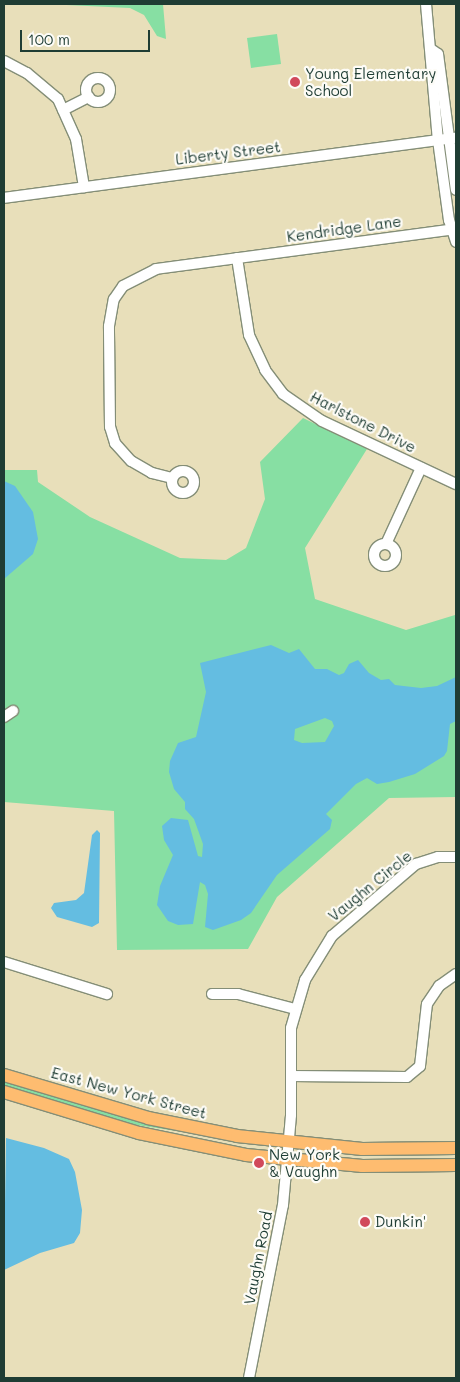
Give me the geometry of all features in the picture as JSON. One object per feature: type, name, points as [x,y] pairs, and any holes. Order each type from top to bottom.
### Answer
[{"type":"main road","name":"East New York Street","points":[[4,1075],[157,1120],[288,1143],[370,1149],[456,1148]]},
{"type":"main road","points":[[4,1092],[139,1133],[287,1160],[371,1166],[456,1165]]},
{"type":"street","points":[[426,4],[432,50],[429,56],[438,140],[449,220],[456,228],[456,242]]},
{"type":"street","points":[[432,50],[438,54],[453,138],[456,190]]},
{"type":"street","points":[[4,61],[27,73],[58,99],[76,139],[84,187]]},
{"type":"street","points":[[63,110],[89,97]]},
{"type":"street","name":"Liberty Street","points":[[4,198],[453,138]]},
{"type":"street","name":"Kendridge Lane","points":[[172,478],[152,473],[131,461],[122,452],[112,434],[109,326],[114,299],[123,286],[146,272],[456,228]]},
{"type":"street","name":"Harlstone Drive","points":[[236,258],[249,334],[265,370],[283,394],[317,419],[456,484]]},
{"type":"street","points":[[386,544],[421,468]]},
{"type":"street","name":"Vaughn Circle","points":[[288,1143],[291,1076],[289,1047],[295,1009],[313,965],[343,925],[416,864],[438,857],[456,857]]},
{"type":"street","points":[[4,962],[107,994]]},
{"type":"street","points":[[291,1076],[407,1077],[420,1066],[427,1004],[439,986],[456,974]]},
{"type":"street","points":[[212,994],[238,994],[295,1009]]},
{"type":"street","name":"Vaughn Road","points":[[249,1378],[283,1205],[288,1143]]},
{"type":"green space","points":[[45,4],[163,4],[166,39],[157,36],[144,15],[130,8]]},
{"type":"green space","points":[[277,34],[281,64],[251,68],[247,38]]},
{"type":"green space","points":[[303,418],[367,449],[305,548],[315,599],[406,630],[455,615],[456,612],[456,797],[389,798],[277,897],[248,949],[117,950],[114,811],[4,802],[4,470],[37,470],[38,482],[90,517],[180,558],[226,560],[246,548],[265,499],[260,462]]},
{"type":"green space","points":[[4,1080],[136,1121],[183,1132],[117,1122],[4,1087]]},
{"type":"water","points":[[4,481],[15,486],[33,512],[38,539],[33,554],[4,579]]},
{"type":"water","points":[[271,645],[289,653],[299,649],[315,669],[327,669],[339,675],[344,673],[349,664],[358,660],[369,673],[381,680],[389,679],[395,685],[421,688],[437,686],[456,677],[456,721],[450,724],[447,751],[444,756],[415,774],[377,784],[367,778],[356,784],[326,814],[332,820],[330,829],[277,875],[251,913],[241,920],[213,930],[205,927],[208,894],[205,885],[200,882],[193,924],[178,925],[168,921],[157,905],[160,886],[173,855],[164,840],[162,826],[171,818],[188,820],[198,856],[202,857],[203,844],[194,819],[185,809],[185,802],[174,789],[169,772],[170,761],[178,743],[196,737],[206,692],[200,663]],"holes":[[[325,718],[332,721],[334,726],[325,742],[302,743],[294,740],[295,729]]]},
{"type":"water","points":[[97,830],[100,833],[99,923],[92,927],[57,917],[51,908],[54,903],[76,900],[84,893],[92,835]]},
{"type":"water","points":[[6,1138],[44,1148],[69,1159],[75,1172],[82,1210],[80,1233],[74,1243],[40,1253],[4,1270]]},
{"type":"place","name":"Young Elementary School","points":[[295,82]]},
{"type":"place","name":"New York & Vaughn","points":[[259,1163]]},
{"type":"place","name":"Dunkin'","points":[[365,1222]]}]
